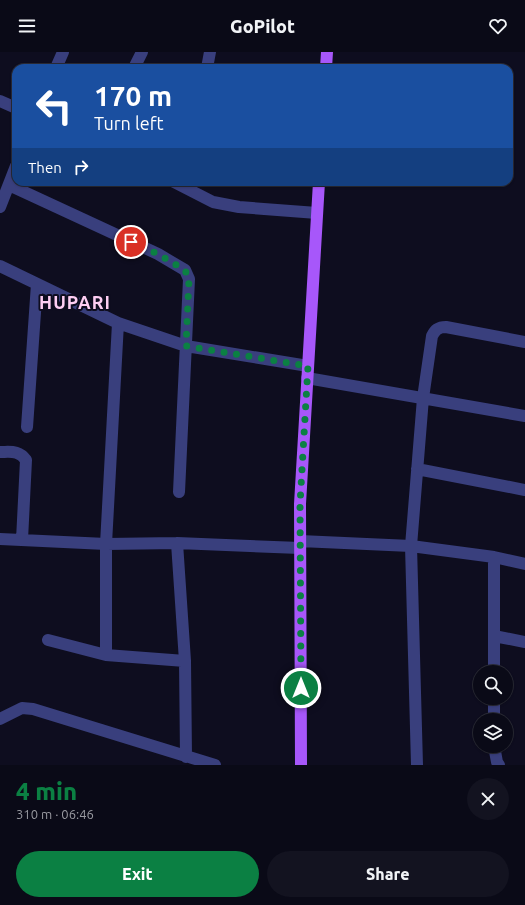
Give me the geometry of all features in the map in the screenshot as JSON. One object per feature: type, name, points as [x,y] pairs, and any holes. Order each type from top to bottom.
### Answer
[{"type":"main road","points":[[326,64],[327,52]]},
{"type":"main road","points":[[301,765],[301,468],[319,186]]},
{"type":"street","points":[[58,64],[63,52]]},
{"type":"street","points":[[136,64],[142,52]]},
{"type":"street","points":[[208,64],[210,52]]},
{"type":"street","points":[[0,101],[12,106]]},
{"type":"street","points":[[0,207],[12,177]]},
{"type":"street","points":[[9,185],[158,254],[185,270],[189,279],[178,492]]},
{"type":"street","points":[[182,186],[213,202],[239,207],[317,213]]},
{"type":"street","points":[[0,266],[118,323],[186,346],[423,398],[525,416]]},
{"type":"street","points":[[27,427],[37,284]]},
{"type":"street","points":[[106,655],[106,544],[118,323]]},
{"type":"street","points":[[417,765],[410,546],[423,398],[432,336],[434,331],[440,327],[446,327],[525,342]]},
{"type":"street","points":[[0,452],[17,452],[26,460],[22,540]]},
{"type":"street","points":[[417,468],[525,490]]},
{"type":"street","points":[[0,538],[106,544],[177,542],[410,546],[494,557],[525,564]]},
{"type":"street","points":[[177,542],[185,661],[186,757]]},
{"type":"street","points":[[494,557],[494,665]]},
{"type":"street","points":[[494,636],[525,642]]},
{"type":"street","points":[[48,640],[106,655],[185,661]]},
{"type":"street","points":[[0,719],[22,708],[33,709],[215,765]]},
{"type":"street","points":[[495,753],[499,765]]},
{"type":"district","name":"HUPARI","points":[[75,303]]},
{"type":"route","points":[[131,242],[158,254],[185,270],[189,279],[186,346],[308,366],[300,504],[301,688]]}]
